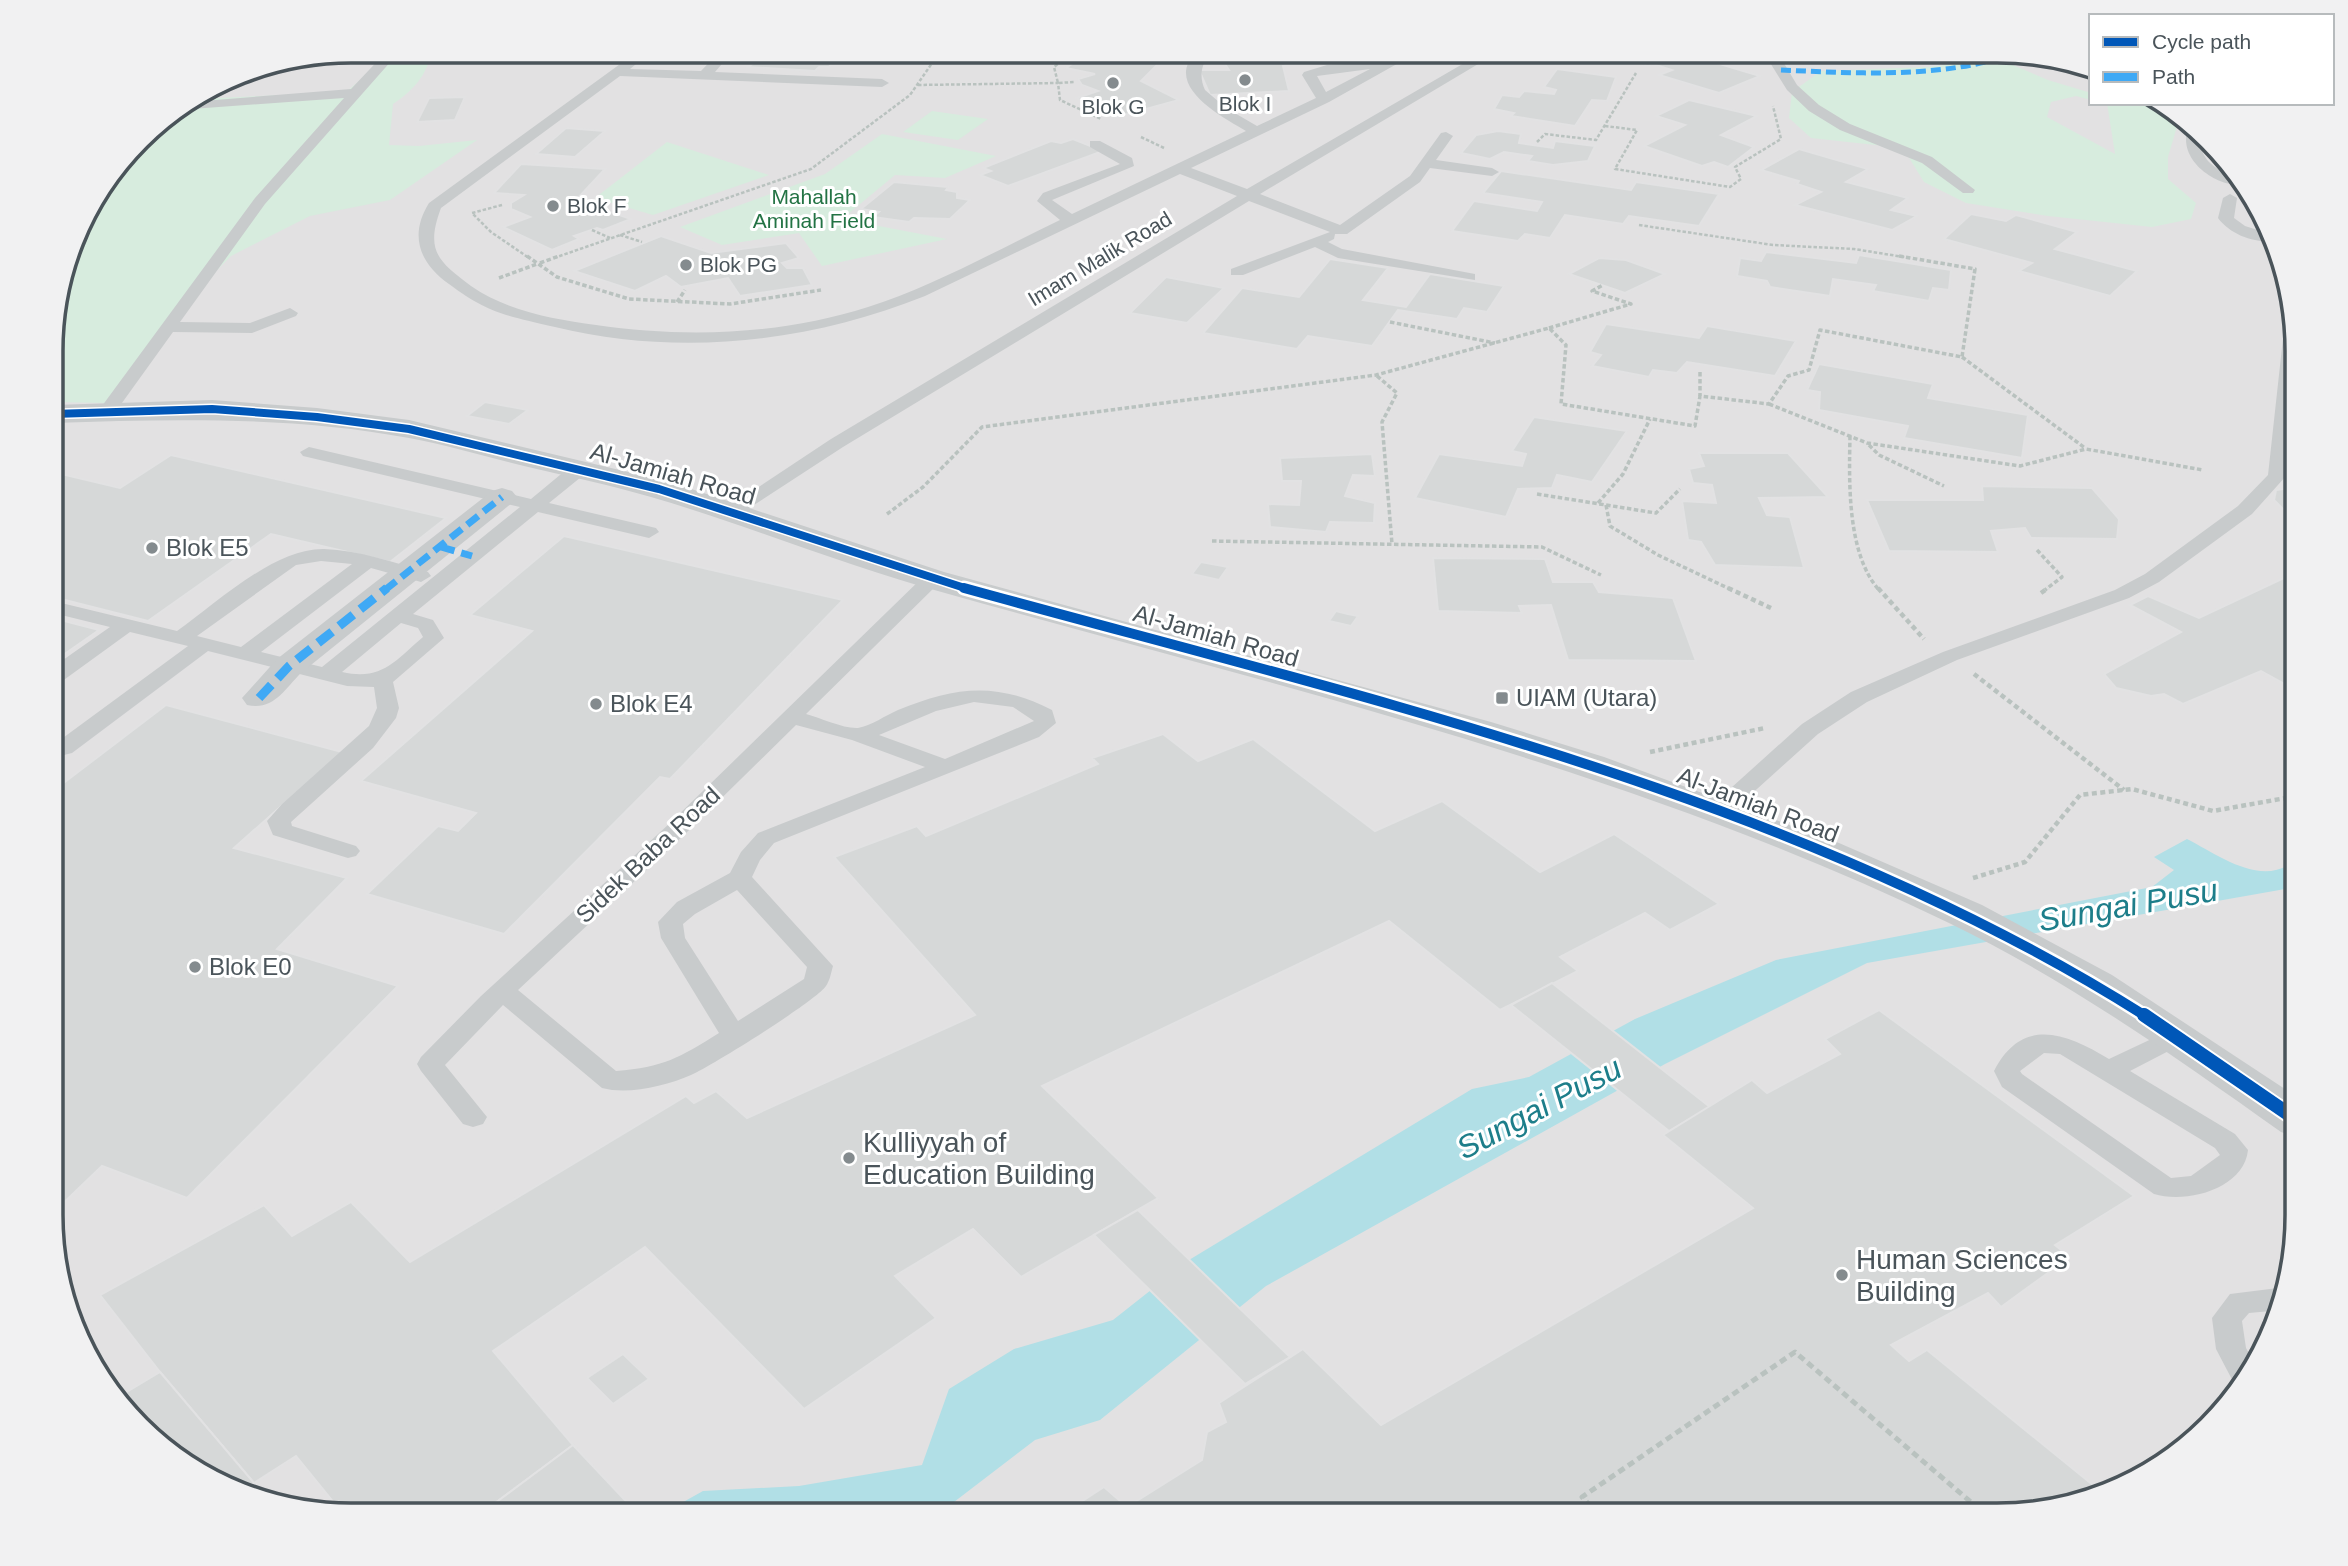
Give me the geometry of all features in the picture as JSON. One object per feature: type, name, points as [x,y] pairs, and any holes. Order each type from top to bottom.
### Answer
[{"type":"street","name":"Al-Jamiah Road","points":[[63,413],[212,409],[317,416],[410,429],[579,469],[734,512],[932,579],[1478,730],[1591,765],[1825,852],[1967,915],[2097,985],[2177,1036],[2285,1112]]},
{"type":"street","points":[[259,698],[289,666],[502,497]]},
{"type":"street","points":[[441,547],[472,556]]},
{"type":"lane","points":[[108,410],[260,201],[383,63]]},
{"type":"lane","points":[[631,63],[434,206],[424,248],[436,268],[491,306],[577,330],[655,338],[707,339],[834,324],[881,311],[1324,99],[1391,63]]},
{"type":"lane","points":[[705,75],[716,63]]},
{"type":"lane","points":[[1197,63],[1194,73],[1196,85],[1209,100],[1255,131]]},
{"type":"lane","points":[[1324,99],[1309,75],[1328,66],[1367,67],[1374,63]]},
{"type":"lane","name":"Imam Malik Road","points":[[734,512],[837,443],[1245,195],[1473,63]]},
{"type":"lane","points":[[1777,63],[1791,87],[1814,108],[1845,127],[1927,160],[1968,190]]},
{"type":"lane","points":[[620,72],[882,83]]},
{"type":"lane","points":[[202,105],[355,93]]},
{"type":"lane","points":[[1237,272],[1342,231],[1415,179],[1446,136]]},
{"type":"lane","points":[[2194,141],[2197,159],[2209,171],[2226,177]]},
{"type":"lane","points":[[1069,219],[1048,206],[1044,201],[1048,196],[1126,166],[1127,161],[1095,144]]},
{"type":"lane","points":[[1427,163],[1492,173]]},
{"type":"lane","points":[[1178,168],[1342,231]]},
{"type":"lane","points":[[1030,188],[1048,196]]},
{"type":"lane","points":[[2230,198],[2227,218],[2230,223],[2243,232],[2261,236]]},
{"type":"lane","points":[[1315,241],[1338,253],[1469,277]]},
{"type":"lane","points":[[168,327],[252,328],[290,313]]},
{"type":"lane","points":[[309,452],[649,532]]},
{"type":"lane","points":[[326,674],[579,469]]},
{"type":"lane","points":[[1718,811],[1820,722],[1859,697],[1950,656],[2122,594],[2162,570],[2245,510],[2285,476]]},
{"type":"lane","points":[[179,639],[289,561],[302,556],[317,553],[441,581]]},
{"type":"lane","points":[[244,655],[366,563]]},
{"type":"lane","name":"Sidek Baba Road","points":[[473,1117],[430,1064],[503,991],[677,829],[932,579]]},
{"type":"lane","points":[[63,610],[360,683],[382,681],[435,638],[426,624],[397,616]]},
{"type":"lane","points":[[63,670],[125,626]]},
{"type":"lane","points":[[64,748],[203,645]]},
{"type":"lane","points":[[348,851],[293,837],[281,831],[279,821],[364,742],[385,718],[389,698],[382,681]]},
{"type":"lane","points":[[734,1035],[673,938],[670,922],[686,908],[740,878],[749,857],[766,838],[1031,732],[1045,723],[1044,715],[1033,707],[990,695],[966,694],[945,699],[860,735]]},
{"type":"lane","points":[[790,717],[860,735],[945,767]]},
{"type":"lane","points":[[503,991],[611,1082],[654,1077],[682,1068],[796,998],[814,983],[820,966],[740,878]]},
{"type":"lane","points":[[2108,1071],[2177,1036]]},
{"type":"lane","points":[[2046,1043],[2066,1045],[2108,1071],[2225,1141],[2234,1150],[2232,1160],[2192,1189],[2180,1191],[2164,1187],[2026,1092],[2011,1080],[2007,1071],[2009,1065],[2033,1046],[2046,1043]]},
{"type":"lane","points":[[2241,1367],[2231,1349],[2227,1318],[2241,1303],[2272,1299]]},
{"type":"path","points":[[495,279],[811,169],[911,95],[932,63]]},
{"type":"path","points":[[1058,83],[1054,67],[1059,63]]},
{"type":"path","points":[[1537,142],[1545,134],[1596,140],[1636,73]]},
{"type":"path","points":[[918,85],[1075,82]]},
{"type":"path","points":[[1605,125],[1637,130],[1615,169],[1730,187],[1741,179],[1735,167],[1781,139],[1782,132],[1766,87],[1791,87]]},
{"type":"path","points":[[502,205],[472,213],[491,232],[557,277],[629,299],[730,304],[821,290]]},
{"type":"path","points":[[1639,226],[1773,245],[1854,250],[1975,269],[1962,357]]},
{"type":"path","points":[[592,230],[611,239]]},
{"type":"path","points":[[620,235],[642,242]]},
{"type":"path","points":[[887,514],[923,487],[982,427],[1376,375],[1631,304],[1592,291],[1603,285]]},
{"type":"path","points":[[677,302],[685,290]]},
{"type":"path","points":[[1390,322],[1497,343]]},
{"type":"path","points":[[1549,328],[1566,345],[1560,404],[1695,426],[1700,396],[1700,372]]},
{"type":"path","points":[[1769,404],[1788,376],[1809,370],[1820,330],[1962,357],[2086,449]]},
{"type":"path","points":[[1376,375],[1397,393],[1382,422],[1392,544]]},
{"type":"path","points":[[1700,396],[1769,404],[1867,443],[2020,466],[2086,449],[2203,470]]},
{"type":"path","points":[[1597,504],[1623,474],[1650,419]]},
{"type":"path","points":[[1850,436],[1849,485],[1854,525],[1868,577],[1923,638],[2124,790]]},
{"type":"path","points":[[1867,443],[1879,455],[1944,486]]},
{"type":"path","points":[[1537,494],[1656,513],[1679,489]]},
{"type":"path","points":[[1606,505],[1611,526],[1622,533],[1658,555],[1771,608]]},
{"type":"path","points":[[1212,541],[1542,547],[1601,575]]},
{"type":"path","points":[[1968,879],[2025,862],[2080,795],[2132,789],[2213,811],[2285,798]]},
{"type":"path","points":[[1587,1503],[1581,1497],[1795,1352],[1972,1503]]},
{"type":"shaded area","points":[[1997,63],[2035,65],[2089,78],[2089,105],[2146,105],[2157,112],[2201,147],[2236,191],[2270,258],[2283,313],[2285,1215],[2283,1253],[2270,1308],[2236,1375],[2201,1419],[2141,1464],[2107,1481],[2072,1493],[2035,1501],[1997,1503],[351,1503],[313,1501],[258,1488],[191,1454],[147,1419],[112,1375],[78,1308],[65,1253],[65,313],[78,258],[93,224],[112,191],[147,147],[191,112],[224,93],[258,78],[313,65]]},
{"type":"green space","points":[[428,63],[418,82],[393,104],[389,145],[419,146],[477,140],[390,200],[310,216],[231,256],[164,324],[106,403],[63,402],[65,313],[78,258],[102,207],[147,147],[191,112],[214,98],[284,95],[340,97],[378,65]]},
{"type":"green space","points":[[1963,63],[2010,64],[2048,80],[2089,92],[2089,99],[2076,96],[2051,102],[2047,117],[2115,154],[2107,105],[2146,105],[2177,127],[2168,157],[2168,179],[2196,203],[2191,219],[2152,227],[2048,216],[1966,203],[1924,182],[1903,148],[1811,138],[1789,118],[1792,92],[1821,71]]},
{"type":"green space","points":[[932,111],[988,119],[958,140],[903,132]]},
{"type":"green space","name":"Mahallah Aminah Field","points":[[882,134],[996,156],[945,178],[895,175],[842,219],[947,239],[822,266],[799,233],[722,245],[680,227],[825,174]]},
{"type":"green space","points":[[667,142],[769,175],[653,215],[595,198]]},
{"type":"water","name":"Sungai Pusu","points":[[2187,839],[2242,867],[2270,871],[2285,866],[2285,889],[1867,963],[1665,1064],[1266,1286],[1100,1420],[1035,1440],[953,1503],[682,1503],[703,1491],[799,1486],[922,1465],[949,1389],[1014,1349],[1113,1320],[1189,1260],[1472,1089],[1529,1077],[1635,1019],[1776,960],[2152,887],[2174,870],[2154,857]]},
{"type":"building","points":[[754,63],[832,63],[829,67],[819,67],[815,71],[748,67]]},
{"type":"building","name":"Blok G","points":[[1073,63],[1159,63],[1141,81],[1179,100],[1113,118],[1077,98],[1098,91],[1082,85],[1078,79],[1095,74],[1066,68]]},
{"type":"building","name":"Blok I","points":[[1224,63],[1294,63],[1283,66],[1289,91],[1210,95],[1199,70],[1229,70]]},
{"type":"building","points":[[1638,63],[1716,63],[1760,76],[1719,93],[1659,75],[1672,70],[1653,64],[1648,66]]},
{"type":"building","points":[[1557,69],[1616,77],[1607,101],[1592,100],[1575,126],[1511,116],[1514,113],[1494,109],[1502,95],[1519,97],[1524,91],[1554,94],[1556,90],[1544,87]]},
{"type":"building","points":[[465,97],[455,120],[417,122],[429,98]]},
{"type":"building","points":[[1689,100],[1757,116],[1721,135],[1754,147],[1728,167],[1714,162],[1702,166],[1644,146],[1685,125],[1656,116]]},
{"type":"building","points":[[566,128],[605,131],[575,157],[536,154]]},
{"type":"building","points":[[1498,131],[1521,134],[1519,143],[1553,148],[1555,141],[1595,146],[1588,161],[1553,165],[1528,161],[1532,156],[1504,152],[1490,159],[1461,153],[1476,135]]},
{"type":"building","points":[[1073,139],[1103,151],[1008,186],[980,175],[991,171],[983,168],[1051,141],[1061,143]]},
{"type":"building","points":[[1799,149],[1868,169],[1846,182],[1908,198],[1891,210],[1917,216],[1892,230],[1795,205],[1821,192],[1797,184],[1799,181],[1761,170]]},
{"type":"building","name":"Blok F","points":[[521,164],[605,169],[576,200],[631,219],[603,230],[597,228],[574,236],[579,239],[552,250],[503,227],[530,217],[511,209],[511,203],[524,195],[494,193]]},
{"type":"building","points":[[1501,171],[1631,190],[1636,182],[1719,194],[1699,226],[1629,216],[1623,224],[1565,215],[1550,238],[1525,234],[1518,241],[1452,231],[1474,201],[1537,211],[1542,202],[1483,193]]},
{"type":"building","points":[[894,182],[948,187],[946,190],[957,192],[957,198],[970,200],[950,219],[914,218],[909,222],[873,217],[879,212],[861,209]]},
{"type":"building","points":[[1971,214],[2006,221],[2016,215],[2077,232],[2055,249],[2137,271],[2110,296],[2019,271],[2032,263],[1944,239]]},
{"type":"building","name":"Blok PG","points":[[661,236],[711,253],[786,243],[799,258],[782,263],[787,268],[803,268],[812,285],[740,296],[728,278],[681,287],[666,276],[635,291],[574,271]]},
{"type":"building","points":[[1766,252],[1856,263],[1859,255],[1951,270],[1949,290],[1933,288],[1929,301],[1873,291],[1876,285],[1833,279],[1830,296],[1770,287],[1767,281],[1737,276],[1740,258],[1761,261]]},
{"type":"building","points":[[1599,258],[1626,260],[1665,274],[1625,293],[1569,274]]},
{"type":"building","points":[[1330,259],[1388,268],[1363,300],[1406,307],[1430,274],[1504,286],[1487,312],[1464,308],[1457,319],[1398,310],[1372,346],[1308,336],[1297,349],[1203,333],[1242,288],[1299,297]]},
{"type":"building","points":[[1166,277],[1224,288],[1187,323],[1130,313]]},
{"type":"building","points":[[1606,324],[1699,338],[1707,326],[1796,341],[1775,376],[1687,362],[1677,373],[1653,370],[1649,377],[1592,366],[1601,355],[1590,352]]},
{"type":"building","points":[[1819,364],[1933,384],[1928,398],[2028,415],[2022,458],[1904,438],[1908,426],[1819,410],[1820,392],[1807,390]]},
{"type":"building","points":[[485,402],[528,410],[509,424],[467,416]]},
{"type":"building","points":[[1534,417],[1627,431],[1592,482],[1557,475],[1552,488],[1518,489],[1506,517],[1415,498],[1439,454],[1522,466],[1526,454],[1512,451]]},
{"type":"building","points":[[1699,453],[1788,453],[1828,497],[1759,498],[1767,515],[1790,517],[1804,568],[1715,565],[1701,542],[1688,540],[1682,501],[1716,503],[1712,485],[1693,483],[1689,469],[1704,466]]},
{"type":"building","points":[[1372,454],[1375,476],[1353,475],[1345,496],[1375,503],[1374,523],[1330,522],[1326,532],[1270,527],[1268,504],[1299,505],[1301,481],[1282,481],[1280,458]]},
{"type":"building","name":"Blok E5","points":[[171,455],[446,518],[390,562],[271,534],[148,621],[63,600],[63,474],[120,488]]},
{"type":"building","points":[[1982,486],[2092,488],[2119,519],[2117,539],[2031,538],[2025,528],[1991,531],[1998,552],[1889,551],[1867,500],[1983,500]]},
{"type":"building","points":[[2285,489],[2285,511],[2274,500],[2276,490]]},
{"type":"building","name":"Blok E4","points":[[564,536],[843,600],[670,779],[660,777],[504,934],[367,894],[438,826],[458,831],[476,813],[361,781],[532,631],[470,615]]},
{"type":"building","points":[[1433,558],[1545,559],[1553,582],[1593,582],[1599,592],[1673,598],[1696,661],[1568,660],[1551,605],[1519,606],[1522,613],[1438,611]]},
{"type":"building","points":[[1201,562],[1228,567],[1219,580],[1192,574]]},
{"type":"building","points":[[2285,578],[2285,684],[2261,671],[2183,704],[2164,694],[2151,696],[2116,688],[2104,674],[2181,632],[2130,605],[2148,596],[2199,618]]},
{"type":"building","points":[[1336,611],[1358,616],[1351,626],[1329,621]]},
{"type":"building","points":[[63,621],[99,630],[63,655]]},
{"type":"building","name":"Blok E0","points":[[166,705],[342,752],[234,848],[347,878],[277,949],[398,986],[187,1198],[102,1166],[63,1203],[63,783]]},
{"type":"building","name":"Kulliyyah of Education Building","points":[[1163,734],[1198,761],[1253,739],[1375,831],[1442,801],[1540,872],[1614,834],[1719,904],[1670,930],[1645,913],[1560,957],[1578,971],[1500,1010],[1389,921],[1042,1086],[1158,1198],[1021,1277],[973,1229],[895,1276],[936,1318],[804,1409],[645,1247],[493,1351],[573,1445],[495,1503],[333,1502],[296,1456],[254,1483],[160,1372],[100,1295],[264,1205],[292,1236],[351,1202],[410,1262],[686,1096],[694,1103],[716,1091],[747,1118],[975,1015],[834,857],[917,826],[926,836],[1098,764],[1092,758]]},
{"type":"building","points":[[1552,983],[1710,1107],[1669,1131],[1511,1005]]},
{"type":"building","name":"Human Sciences Building","points":[[1879,1010],[2134,1196],[2055,1245],[2070,1257],[2001,1307],[1988,1293],[1891,1345],[1909,1361],[1927,1350],[2094,1486],[2035,1501],[1997,1503],[1133,1503],[1202,1460],[1207,1432],[1226,1422],[1219,1403],[1303,1349],[1381,1425],[1753,1208],[1663,1135],[1752,1080],[1767,1093],[1840,1054],[1825,1039]]},
{"type":"building","points":[[1138,1210],[1290,1357],[1245,1384],[1094,1235]]},
{"type":"building","points":[[623,1354],[649,1379],[613,1404],[587,1378]]},
{"type":"building","points":[[160,1372],[254,1483],[251,1485],[241,1481],[191,1454],[161,1432],[125,1393]]},
{"type":"building","points":[[573,1445],[628,1503],[495,1503]]},
{"type":"building","name":"Human Sciences Building","points":[[1104,1487],[1122,1503],[1079,1503]]},
{"type":"marked path","points":[[1781,70],[1921,71],[1983,63]]},
{"type":"marked path","points":[[259,698],[289,666],[502,497]]},
{"type":"marked path","points":[[441,547],[472,556]]},
{"type":"cycle path","points":[[63,414],[212,409],[317,417],[409,429],[659,489],[932,579],[1478,730],[1591,765],[1825,852],[1967,915],[2097,985],[2177,1036],[2285,1112]]},
{"type":"place","name":"Blok I","points":[[1245,80]]},
{"type":"place","name":"Blok G","points":[[1113,83]]},
{"type":"place","name":"Blok F","points":[[553,206]]},
{"type":"place","name":"Blok PG","points":[[686,265]]},
{"type":"place","name":"Blok E5","points":[[152,548]]},
{"type":"place","name":"UIAM (Utara)","points":[[1502,698]]},
{"type":"place","name":"Blok E4","points":[[596,704]]},
{"type":"place","name":"Blok E0","points":[[195,967]]},
{"type":"place","name":"Kulliyyah of Education Building","points":[[849,1158]]},
{"type":"place","name":"Human Sciences Building","points":[[1842,1275]]}]
